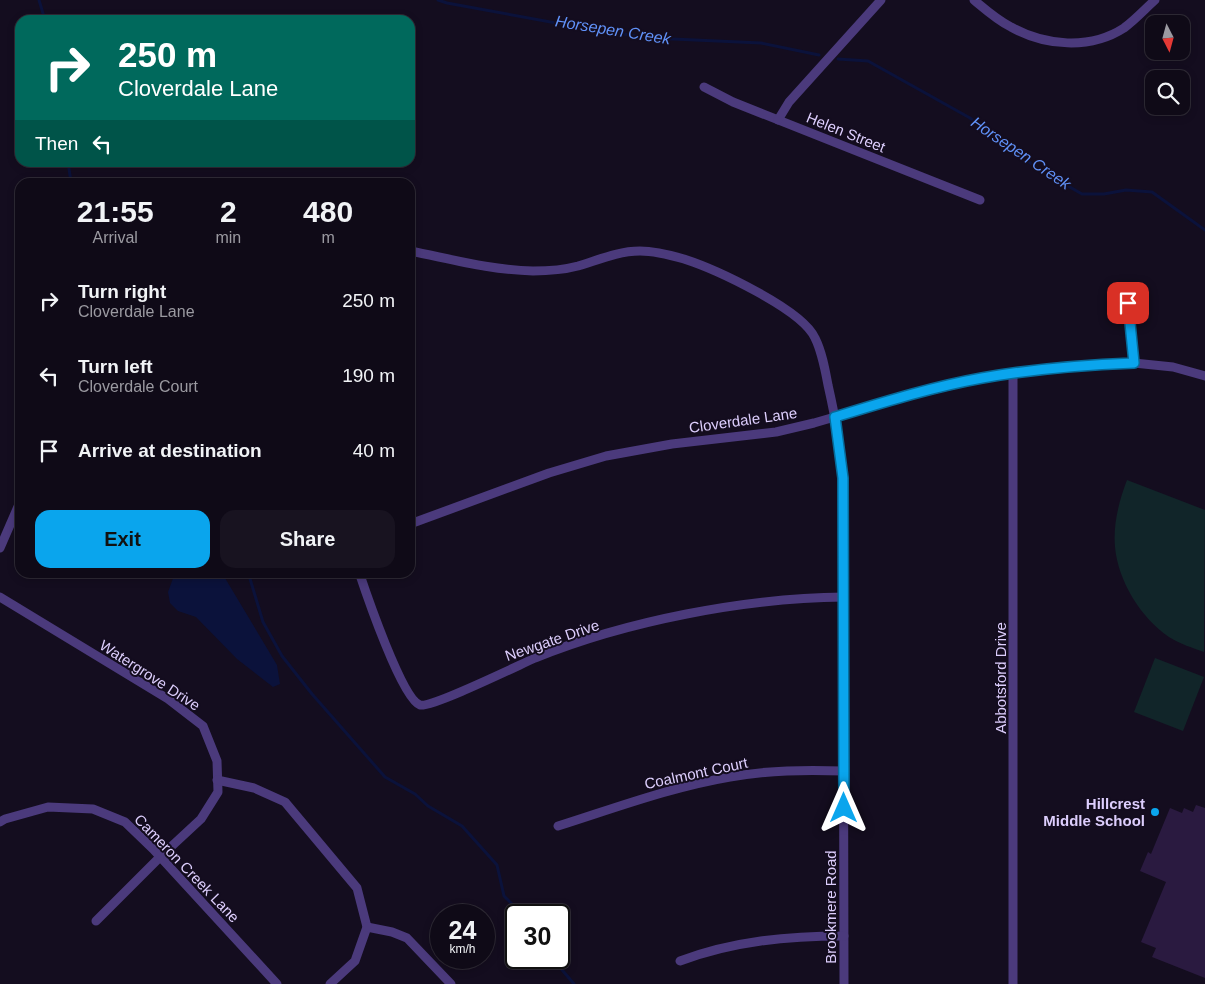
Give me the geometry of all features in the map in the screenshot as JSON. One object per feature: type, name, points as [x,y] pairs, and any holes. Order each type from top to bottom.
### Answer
[{"type":"street","points":[[778,120],[789,102],[881,0]]},
{"type":"street","points":[[974,0],[992,15],[1011,27],[1033,37],[1056,42],[1076,43],[1098,40],[1123,28],[1155,0]]},
{"type":"street","name":"Helen Street","points":[[704,87],[733,102],[980,200]]},
{"type":"street","name":"Brookmere Road","points":[[415,252],[496,268],[535,271],[556,270],[576,266],[624,252],[656,252],[686,259],[778,304],[806,324],[816,338],[835,417],[843,478],[844,984]]},
{"type":"street","points":[[1128,289],[1128,310],[1134,363]]},
{"type":"street","name":"Cloverdale Lane","points":[[415,522],[549,473],[606,456],[672,444],[776,432],[940,387],[1013,373],[1134,363],[1173,366],[1205,376]]},
{"type":"street","name":"Abbotsford Drive","points":[[1013,373],[1013,984]]},
{"type":"street","points":[[0,548],[15,514]]},
{"type":"street","name":"Newgate Drive","points":[[361,578],[385,644],[402,682],[415,702],[421,705],[442,700],[542,655],[640,625],[695,613],[786,599],[844,597]]},
{"type":"street","name":"Watergrove Drive","points":[[0,598],[168,699],[203,726],[217,761],[218,792],[201,819],[96,921]]},
{"type":"street","name":"Coalmont Court","points":[[558,826],[651,796],[725,778],[808,770],[844,771]]},
{"type":"street","points":[[218,780],[254,788],[285,802],[357,888],[367,927],[355,961],[330,984]]},
{"type":"street","name":"Cameron Creek Lane","points":[[0,822],[5,818],[48,806],[93,809],[125,822],[160,857],[277,984]]},
{"type":"street","points":[[367,927],[392,932],[408,938],[451,984]]},
{"type":"street","points":[[680,961],[701,953],[743,944],[776,939],[844,936]]},
{"type":"green space","points":[[1127,480],[1205,510],[1204,652],[1178,642],[1159,629],[1140,609],[1126,585],[1117,560],[1115,530],[1121,496]]},
{"type":"green space","points":[[1155,658],[1204,677],[1183,731],[1134,712]]},
{"type":"shaded area","points":[[173,578],[225,578],[277,665],[280,684],[273,687],[237,659],[196,617],[178,611],[170,603],[168,592]]},
{"type":"building","points":[[1196,805],[1205,808],[1205,978],[1152,957],[1156,948],[1141,942],[1166,882],[1140,871],[1148,852],[1151,854],[1170,808],[1182,813],[1184,808],[1193,812]]},
{"type":"waterway","points":[[39,0],[44,15]]},
{"type":"waterway","name":"Horsepen Creek","points":[[438,0],[589,29],[651,38],[761,43],[819,55]]},
{"type":"waterway","name":"Horsepen Creek","points":[[838,59],[868,61],[970,118],[1040,170],[1082,194],[1104,194],[1126,190],[1152,192],[1205,230]]},
{"type":"waterway","points":[[69,167],[70,178]]},
{"type":"waterway","points":[[250,578],[263,622],[282,656],[312,694],[385,777],[415,794],[428,806],[462,826],[497,865],[504,896],[512,904]]},
{"type":"waterway","points":[[561,969],[574,984]]},
{"type":"place","name":"Hillcrest Middle School","points":[[1155,812]]},
{"type":"route","points":[[844,808],[843,478],[835,417],[940,387],[982,378],[1044,369],[1134,363],[1128,303]]}]
